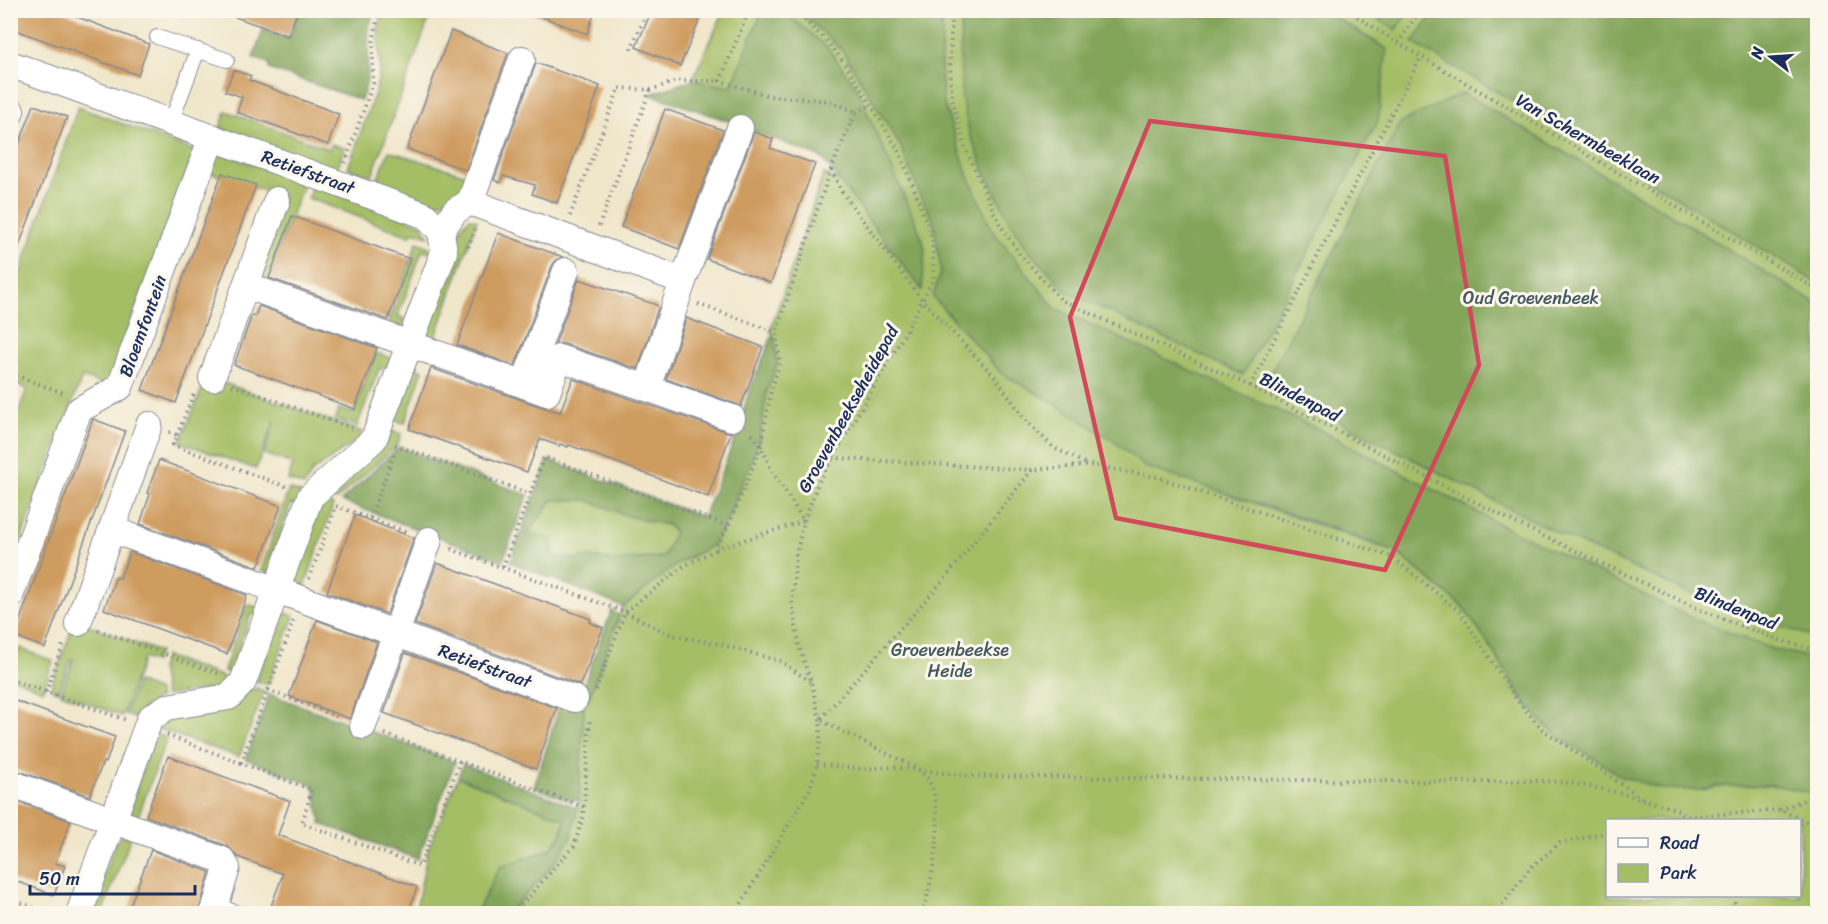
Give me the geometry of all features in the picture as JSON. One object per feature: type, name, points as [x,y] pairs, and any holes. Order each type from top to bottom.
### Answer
[{"type":"street","points":[[79,914],[150,718],[166,707],[229,697],[243,682],[311,496],[375,436],[444,252],[441,231],[455,211],[470,202],[522,59]]},
{"type":"street","name":"Retiefstraat","points":[[10,64],[423,215],[441,231]]},
{"type":"street","points":[[647,388],[680,289],[740,128]]},
{"type":"street","name":"Bloemfontein","points":[[10,596],[79,410],[120,387],[212,137]]},
{"type":"street","points":[[212,378],[277,200]]},
{"type":"street","points":[[470,202],[591,247],[680,289]]},
{"type":"street","points":[[524,384],[566,271]]},
{"type":"street","points":[[247,286],[547,393],[559,358],[732,418]]},
{"type":"street","points":[[78,623],[149,425]]},
{"type":"street","name":"Retiefstraat","points":[[112,530],[575,699]]},
{"type":"street","points":[[363,726],[429,540]]},
{"type":"street","points":[[10,783],[222,860],[227,868],[223,911]]},
{"type":"lane","points":[[157,36],[227,60]]},
{"type":"lane","points":[[171,122],[198,50]]},
{"type":"path","points":[[337,183],[373,83],[373,43],[379,10]]},
{"type":"path","points":[[529,17],[531,10]]},
{"type":"path","points":[[631,49],[648,10]]},
{"type":"path","name":"Groevenbeekseheidepad","points":[[735,914],[810,789],[817,764],[820,720],[799,646],[792,600],[796,555],[804,521],[818,483],[934,278],[932,239],[899,151],[845,63],[824,38],[793,10]]},
{"type":"path","name":"Blindenpad","points":[[952,10],[950,60],[952,99],[965,147],[999,222],[1019,253],[1061,300],[1250,386],[1514,522],[1691,605],[1776,639],[1818,651]]},
{"type":"path","name":"Van Schermbeeklaan","points":[[1347,10],[1398,43],[1818,290]]},
{"type":"path","points":[[1398,43],[1420,10]]},
{"type":"path","points":[[1250,386],[1422,57]]},
{"type":"path","points":[[562,236],[619,88],[650,90],[677,81],[702,83],[720,81]]},
{"type":"path","points":[[591,247],[650,90]]},
{"type":"path","points":[[856,112],[872,105]]},
{"type":"path","points":[[831,169],[842,192],[922,302],[995,377],[1027,422],[1054,448],[1090,465]]},
{"type":"path","points":[[680,289],[776,332]]},
{"type":"path","points":[[10,374],[92,403]]},
{"type":"path","points":[[311,496],[173,446],[202,375],[530,494]]},
{"type":"path","points":[[715,550],[804,521],[771,469],[761,446],[748,428],[732,418]]},
{"type":"path","points":[[149,425],[177,435]]},
{"type":"path","points":[[502,567],[544,457],[728,525]]},
{"type":"path","points":[[833,458],[1032,470],[1090,465],[1157,477],[1392,557],[1460,612],[1517,700],[1542,729],[1643,799]]},
{"type":"path","points":[[923,914],[934,870],[938,812],[929,781],[920,770],[820,720],[940,583],[1032,470]]},
{"type":"path","points":[[241,763],[336,506],[625,612],[671,635],[723,645],[780,661],[811,682]]},
{"type":"path","points":[[46,692],[72,621],[243,682]]},
{"type":"path","points":[[10,679],[312,790],[302,823],[420,866],[460,761]]},
{"type":"path","points":[[268,690],[584,807]]},
{"type":"path","points":[[817,764],[861,769],[894,767],[967,776],[1475,783],[1537,781],[1589,787],[1643,799],[1679,810],[1684,819],[1780,810],[1818,794]]},
{"type":"path","points":[[1780,810],[1800,819]]},
{"type":"path","points":[[1801,819],[1818,827]]},
{"type":"path","points":[[1495,914],[1531,867],[1560,843],[1606,832]]},
{"type":"path","points":[[1732,897],[1740,914]]},
{"type":"path","points":[[10,898],[51,914]]},
{"type":"highlighted area","points":[[1150,121],[1445,156],[1479,365],[1385,570],[1116,518],[1070,317]]},
{"type":"green space","points":[[299,11],[374,11],[368,39],[367,81],[361,100],[269,69],[269,63],[253,58],[263,30],[289,39]]},
{"type":"green space","points":[[384,11],[399,11],[428,21],[372,176],[348,168],[376,90],[380,70],[378,28]]},
{"type":"green space","points":[[724,11],[762,11],[731,88],[692,80]]},
{"type":"green space","points":[[762,11],[783,11],[828,48],[856,87],[925,248],[922,290],[822,158],[737,124],[650,94],[692,80],[731,87]]},
{"type":"green space","points":[[769,11],[1817,11],[1817,793],[1772,782],[1719,784],[1700,790],[1759,784],[1788,787],[1817,794],[1817,913],[508,914],[553,865],[578,808],[584,707],[623,607],[680,562],[713,545],[727,520],[759,441],[767,390],[777,364],[773,334],[770,331],[824,173],[842,182],[885,240]],"holes":[[[933,297],[1110,438],[1002,374]],[[1228,494],[1396,549],[1464,606],[1493,650],[1463,607],[1396,552]]]},
{"type":"green space","points":[[799,11],[943,11],[941,60],[943,101],[966,170],[992,230],[1055,308],[1320,430],[1507,528],[1694,619],[1769,648],[1817,659],[1817,794],[1773,785],[1721,786],[1700,790],[1662,789],[1620,776],[1567,743],[1541,721],[1521,698],[1463,607],[1396,552],[1323,525],[1145,467],[1112,440],[1046,398],[1002,374],[933,297],[941,270],[933,219],[921,198],[901,147],[843,51]]},
{"type":"green space","points":[[962,11],[1325,11],[1387,49],[1378,121],[1243,375],[1067,292],[1027,248],[1009,220],[986,174],[969,132],[962,99],[960,60]]},
{"type":"green space","points":[[1364,11],[1409,11],[1396,30]]},
{"type":"green space","points":[[1434,11],[1817,11],[1817,283],[1632,170],[1413,43]]},
{"type":"green space","name":"Oud Groevenbeek","points":[[1463,93],[1687,224],[1817,304],[1817,638],[1719,607],[1562,535],[1265,384],[1401,122]]},
{"type":"green space","points":[[78,107],[195,151],[107,386],[82,377],[11,565],[10,435],[27,389],[11,382],[11,299]]},
{"type":"green space","points":[[226,111],[329,149],[332,144],[345,148],[336,171],[220,128]]},
{"type":"green space","points":[[217,151],[304,183],[266,282],[258,280],[283,197],[208,172]]},
{"type":"green space","points":[[389,151],[470,176],[461,193],[451,199],[441,202],[418,200],[376,183]]},
{"type":"green space","points":[[312,185],[422,224],[429,236],[413,231],[410,236],[308,198]]},
{"type":"green space","points":[[470,218],[477,220],[434,342],[421,338],[457,235]]},
{"type":"green space","points":[[417,242],[431,250],[430,253],[422,251],[398,316],[405,319],[402,328],[389,323]]},
{"type":"green space","points":[[773,334],[777,364],[767,390],[759,441],[727,520],[713,545],[680,562],[623,607],[510,562],[548,460],[703,517],[735,439],[749,392]],"holes":[[[552,500],[587,500],[631,517],[668,525],[674,532],[664,557],[612,561],[590,557],[572,559],[553,556],[553,540],[527,532]]]},
{"type":"green space","points":[[376,353],[391,358],[387,368],[379,369],[357,426],[335,419],[339,409],[354,413]]},
{"type":"green space","points":[[410,366],[423,370],[405,423],[392,419]]},
{"type":"green space","points":[[207,377],[362,432],[359,439],[313,471],[304,486],[288,480],[293,464],[264,454],[275,420],[256,469],[180,442]]},
{"type":"green space","points":[[388,430],[401,434],[398,444],[336,500],[323,495]]},
{"type":"green space","points":[[399,447],[528,495],[503,561],[341,501]]},
{"type":"green space","points":[[289,489],[303,494],[299,506],[291,504],[271,559],[278,563],[274,573],[261,571]]},
{"type":"green space","points":[[552,500],[587,500],[631,517],[668,525],[674,532],[664,557],[612,561],[590,557],[572,559],[552,556],[527,532]]},
{"type":"green space","points":[[320,501],[333,505],[305,586],[293,580]]},
{"type":"green space","points":[[247,604],[259,608],[257,614],[251,614],[234,660],[238,670],[236,675],[224,671]]},
{"type":"green space","points":[[612,610],[619,615],[589,698],[579,697]]},
{"type":"green space","points":[[282,612],[294,616],[268,685],[256,681]]},
{"type":"green space","points":[[75,620],[159,652],[155,662],[143,658],[122,716],[61,693],[73,660],[70,660],[59,691],[52,689]]},
{"type":"green space","points":[[19,648],[53,661],[43,690],[11,677]]},
{"type":"green space","points":[[165,656],[231,680],[227,686],[165,696],[160,668]]},
{"type":"green space","points":[[137,682],[157,690],[160,697],[145,707],[140,720],[125,714]]},
{"type":"green space","points":[[257,688],[264,692],[239,757],[156,728],[161,720]]},
{"type":"green space","points":[[269,694],[455,762],[418,859],[321,824],[314,786],[246,759]]},
{"type":"green space","points":[[576,704],[584,707],[579,800],[569,800],[534,787],[560,706]]},
{"type":"green space","points":[[154,733],[167,738],[138,817],[129,813]]},
{"type":"green space","points":[[463,764],[578,808],[571,838],[553,865],[508,913],[476,913],[500,867],[551,849],[562,833],[565,819],[458,777]]},
{"type":"green space","points":[[458,777],[565,819],[562,833],[551,849],[500,867],[476,913],[415,914],[428,850]]},
{"type":"green space","points":[[122,836],[131,837],[102,913],[89,914],[116,842]]},
{"type":"building","points":[[10,10],[59,10],[149,44],[138,75],[10,28]]},
{"type":"building","points":[[224,10],[298,10],[288,36],[224,13]]},
{"type":"building","points":[[529,10],[584,10],[594,14],[587,34],[529,12]]},
{"type":"building","points":[[652,10],[704,10],[680,66],[636,47]]},
{"type":"building","points":[[451,31],[508,53],[466,170],[407,149]]},
{"type":"building","points":[[536,63],[600,86],[557,203],[532,194],[535,185],[503,176],[500,183],[494,180]]},
{"type":"building","points":[[234,70],[251,76],[249,80],[339,114],[328,145],[237,112],[242,97],[225,91]]},
{"type":"building","points":[[34,105],[67,117],[12,265],[10,264],[10,168]]},
{"type":"building","points":[[665,109],[723,130],[679,249],[621,227]]},
{"type":"building","points":[[754,132],[773,139],[770,148],[815,164],[771,283],[707,259]]},
{"type":"building","points":[[222,173],[256,185],[176,403],[142,390]]},
{"type":"building","points":[[292,216],[410,259],[388,320],[269,278]]},
{"type":"building","points":[[498,233],[563,257],[556,260],[552,266],[515,366],[457,345]]},
{"type":"building","points":[[579,279],[657,305],[658,308],[638,369],[564,344],[555,344]]},
{"type":"building","points":[[259,306],[377,348],[355,409],[234,365],[252,315],[255,316]]},
{"type":"building","points":[[686,318],[763,347],[741,406],[666,379]]},
{"type":"building","points":[[431,368],[560,412],[573,379],[731,433],[708,497],[569,445],[568,447],[560,444],[559,446],[540,439],[527,472],[409,429]]},
{"type":"building","points":[[93,419],[125,431],[45,648],[14,636]]},
{"type":"building","points":[[159,460],[281,506],[258,567],[140,524],[150,494],[147,493]]},
{"type":"building","points":[[355,515],[414,538],[387,614],[327,592]]},
{"type":"building","points":[[130,552],[247,595],[227,654],[104,609],[116,577],[120,578]]},
{"type":"building","points":[[437,563],[591,619],[590,622],[603,628],[580,685],[415,624]]},
{"type":"building","points":[[317,620],[377,642],[350,719],[289,696]]},
{"type":"building","points":[[405,653],[557,708],[536,769],[384,713]]},
{"type":"building","points":[[10,699],[115,737],[106,763],[103,762],[90,796],[10,768]]},
{"type":"building","points":[[168,756],[290,801],[278,835],[417,887],[408,914],[268,914],[283,874],[238,857],[227,846],[146,816]]},
{"type":"building","points":[[10,799],[71,821],[55,863],[65,866],[54,895],[10,879]]},
{"type":"building","points":[[151,850],[210,872],[198,914],[127,914]]},
{"type":"park label","name":"Groevenbeekse Heide","points":[[950,660]]}]
